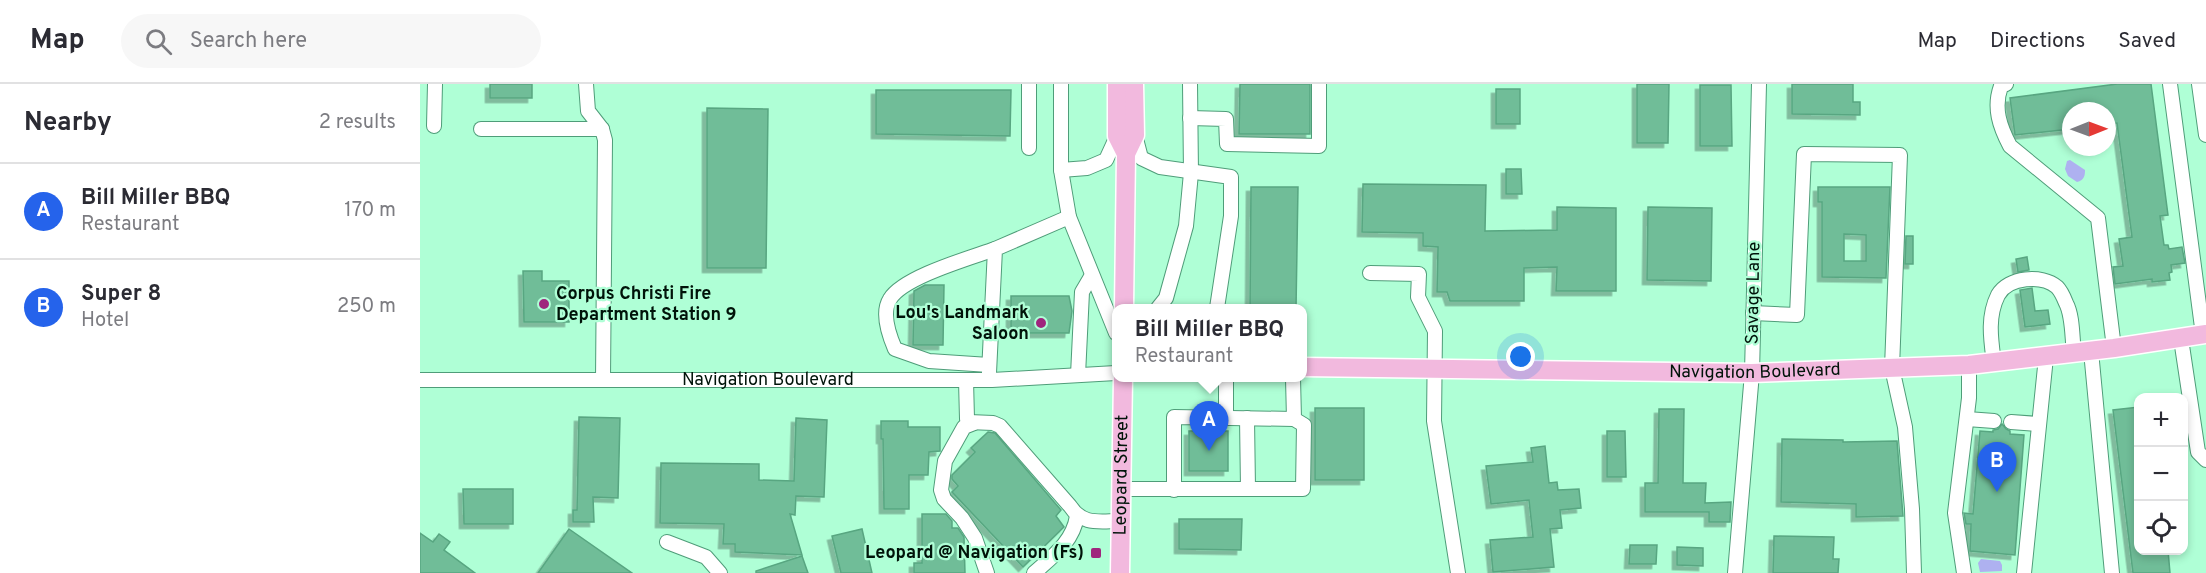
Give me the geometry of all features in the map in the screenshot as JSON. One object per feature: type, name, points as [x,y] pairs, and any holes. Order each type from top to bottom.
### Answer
[{"type":"main road","points":[[1117,84],[1126,136]]},
{"type":"main road","points":[[1124,304],[1126,136],[1134,84]]},
{"type":"main road","name":"Navigation Boulevard","points":[[1307,367],[1752,373],[1892,368],[1994,363],[2181,339],[2204,334]]},
{"type":"main road","name":"Leopard Street","points":[[1120,573],[1123,382]]},
{"type":"street","points":[[434,126],[435,84]]},
{"type":"street","points":[[585,84],[588,111],[602,129],[605,140],[603,380]]},
{"type":"street","points":[[1029,84],[1029,148]]},
{"type":"street","points":[[1061,84],[1061,170],[1070,217],[1112,323]]},
{"type":"street","points":[[1162,304],[1166,298],[1186,226],[1191,173],[1190,84]]},
{"type":"street","points":[[1190,118],[1226,119],[1227,144],[1319,146],[1319,84]]},
{"type":"street","name":"Savage Lane","points":[[1735,573],[1752,373],[1759,84]]},
{"type":"street","points":[[2006,84],[2001,86],[1997,98],[1997,112],[2010,146],[2098,218],[2114,348]]},
{"type":"street","points":[[2170,84],[2204,334]]},
{"type":"street","points":[[2199,84],[2206,135]]},
{"type":"street","points":[[481,129],[602,129]]},
{"type":"street","points":[[1061,170],[1087,168],[1106,160],[1126,136],[1141,158],[1160,167],[1231,177],[1231,216],[1218,304]]},
{"type":"street","points":[[1753,313],[1797,315],[1804,154],[1900,155],[1892,368],[1905,427],[1912,509],[1914,573]]},
{"type":"street","points":[[989,365],[929,361],[895,349],[888,335],[888,302],[896,291],[910,282],[1070,217]]},
{"type":"street","points":[[988,380],[995,249]]},
{"type":"street","points":[[1370,273],[1419,274],[1418,297],[1435,331],[1434,421],[1458,573]]},
{"type":"street","points":[[1078,375],[1082,292],[1092,275]]},
{"type":"street","points":[[1994,363],[1990,337],[1990,315],[1999,293],[2014,281],[2041,280],[2057,287],[2068,306],[2082,352],[2112,573]]},
{"type":"street","points":[[2181,339],[2198,452],[2206,460]]},
{"type":"street","points":[[2024,573],[2046,357]]},
{"type":"street","points":[[1964,573],[1955,513],[1969,398],[1969,365]]},
{"type":"street","name":"Navigation Boulevard","points":[[420,380],[988,380],[1112,373]]},
{"type":"street","points":[[966,380],[967,419],[974,423]]},
{"type":"street","points":[[1226,382],[1226,417]]},
{"type":"street","points":[[1293,382],[1294,419]]},
{"type":"street","points":[[1122,489],[1174,490],[1303,489],[1304,425],[1294,419],[1174,417],[1174,490]]},
{"type":"street","points":[[1247,418],[1248,489]]},
{"type":"street","points":[[1967,419],[1994,421]]},
{"type":"street","points":[[2011,422],[2039,424]]},
{"type":"street","points":[[987,573],[975,538],[962,518],[944,499],[941,490],[945,461],[964,427],[974,423],[993,423],[1000,426],[1077,516],[1085,521],[1121,521]]},
{"type":"street","points":[[1034,573],[1064,547],[1072,534],[1077,516]]},
{"type":"street","points":[[667,542],[706,557],[720,573]]},
{"type":"water","points":[[2070,160],[2085,170],[2084,178],[2077,182],[2068,176],[2065,169],[2067,161]]},
{"type":"water","points":[[1981,559],[2000,561],[2002,571],[1980,572],[1978,563]]},
{"type":"building","points":[[490,84],[532,84],[532,98],[490,98]]},
{"type":"building","points":[[1240,84],[1310,84],[1310,134],[1239,134]]},
{"type":"building","points":[[1637,84],[1669,84],[1668,143],[1637,143]]},
{"type":"building","points":[[1792,84],[1853,84],[1853,102],[1860,102],[1860,115],[1792,114]]},
{"type":"building","points":[[2117,84],[2151,84],[2168,215],[2160,216],[2164,245],[2168,245],[2169,249],[2182,247],[2185,263],[2171,265],[2170,280],[2152,282],[2152,279],[2115,284],[2113,267],[2123,266],[2119,239],[2132,237],[2116,123],[2116,102],[2062,102],[2062,130],[2015,135],[2010,98]]},
{"type":"building","points":[[1700,85],[1731,85],[1732,146],[1700,146]]},
{"type":"building","points":[[1496,89],[1520,89],[1520,124],[1496,124]]},
{"type":"building","points":[[876,90],[1011,90],[1010,136],[876,134]]},
{"type":"building","points":[[707,108],[768,109],[766,268],[707,268]]},
{"type":"building","points":[[1506,169],[1521,169],[1522,194],[1506,194]]},
{"type":"building","points":[[1363,184],[1486,185],[1485,231],[1557,230],[1557,207],[1616,208],[1616,291],[1556,291],[1557,267],[1524,268],[1524,301],[1450,301],[1447,292],[1437,292],[1438,247],[1423,246],[1423,233],[1362,232]]},
{"type":"building","points":[[1251,187],[1298,187],[1296,304],[1250,304]]},
{"type":"building","points":[[1818,187],[1890,187],[1886,278],[1822,277],[1822,202],[1818,202]],"holes":[[[1844,234],[1866,235],[1866,261],[1844,261]]]},
{"type":"building","points":[[1648,207],[1712,208],[1711,281],[1647,280]]},
{"type":"building","points":[[1906,236],[1913,236],[1913,264],[1905,264]]},
{"type":"building","points":[[2027,257],[2029,270],[2018,272],[2016,259]]},
{"type":"building","points":[[523,271],[542,271],[542,281],[569,281],[569,322],[524,322]]},
{"type":"building","points":[[925,285],[944,285],[943,345],[913,345],[914,291]]},
{"type":"building","points":[[2032,288],[2035,311],[2048,310],[2050,324],[2025,327],[2020,290]]},
{"type":"building","name":"Lou's Landmark Saloon","points":[[1011,296],[1069,296],[1072,311],[1069,333],[1011,333]]},
{"type":"building","points":[[1315,408],[1364,408],[1364,480],[1315,480]]},
{"type":"building","points":[[2134,408],[2134,555],[2168,555],[2170,573],[2133,573],[2113,410]]},
{"type":"building","points":[[1659,409],[1684,409],[1683,483],[1706,483],[1705,503],[1731,502],[1730,522],[1709,522],[1709,512],[1645,512],[1645,483],[1658,483]]},
{"type":"building","points":[[579,417],[620,418],[618,498],[593,497],[594,522],[573,522],[573,510],[577,510]]},
{"type":"building","points":[[796,418],[827,420],[824,497],[796,496],[795,515],[790,514],[802,555],[735,552],[735,544],[723,544],[724,524],[660,523],[661,463],[759,464],[759,480],[794,481]]},
{"type":"building","points":[[881,421],[908,421],[908,427],[940,427],[940,451],[929,452],[928,475],[909,475],[909,509],[884,509]]},
{"type":"building","points":[[2002,424],[2010,431],[2010,434],[2024,435],[2015,555],[1970,551],[1971,524],[1966,524],[1964,513],[1973,514],[1980,431],[1993,432]]},
{"type":"building","points":[[1198,426],[1208,427],[1208,431],[1228,431],[1228,471],[1189,471],[1189,431],[1198,431]]},
{"type":"building","points":[[1607,431],[1625,431],[1626,477],[1607,477]]},
{"type":"building","points":[[988,432],[995,433],[1061,510],[1056,516],[1064,527],[1023,567],[952,492],[958,486],[952,479],[952,475],[975,452],[971,448]]},
{"type":"building","points":[[1782,439],[1843,440],[1843,442],[1897,441],[1903,516],[1856,517],[1856,504],[1781,502]]},
{"type":"building","points":[[1545,446],[1549,483],[1557,482],[1558,490],[1579,489],[1581,508],[1560,510],[1562,528],[1550,529],[1554,567],[1493,572],[1490,540],[1533,537],[1529,500],[1491,504],[1486,466],[1533,462],[1531,448]]},
{"type":"building","points":[[463,489],[513,489],[513,524],[464,524]]},
{"type":"building","points":[[922,514],[946,514],[952,521],[952,528],[958,528],[964,537],[965,573],[914,573],[914,563],[922,563]]},
{"type":"building","points":[[1179,519],[1242,519],[1241,550],[1179,549]]},
{"type":"building","points":[[569,529],[632,573],[538,573]]},
{"type":"building","points":[[862,529],[872,573],[841,573],[832,536]]},
{"type":"building","points":[[420,533],[433,542],[439,534],[450,542],[444,550],[475,573],[420,573]]},
{"type":"building","points":[[1774,536],[1834,537],[1833,559],[1839,559],[1838,573],[1773,573]]},
{"type":"building","points":[[1630,545],[1657,545],[1656,564],[1629,564]]},
{"type":"building","points":[[1677,547],[1703,548],[1703,566],[1677,565]]},
{"type":"building","points":[[802,556],[808,573],[756,573],[756,571]]},
{"type":"place","name":"Corpus Christi Fire Department Station 9","points":[[544,304]]},
{"type":"place","name":"Lou's Landmark Saloon","points":[[1041,323]]},
{"type":"place","name":"Bill Miller BBQ","points":[[1209,451]]},
{"type":"place","name":"Super 8","points":[[1997,492]]},
{"type":"place","name":"Leopard @ Navigation (Fs)","points":[[1096,553]]}]
